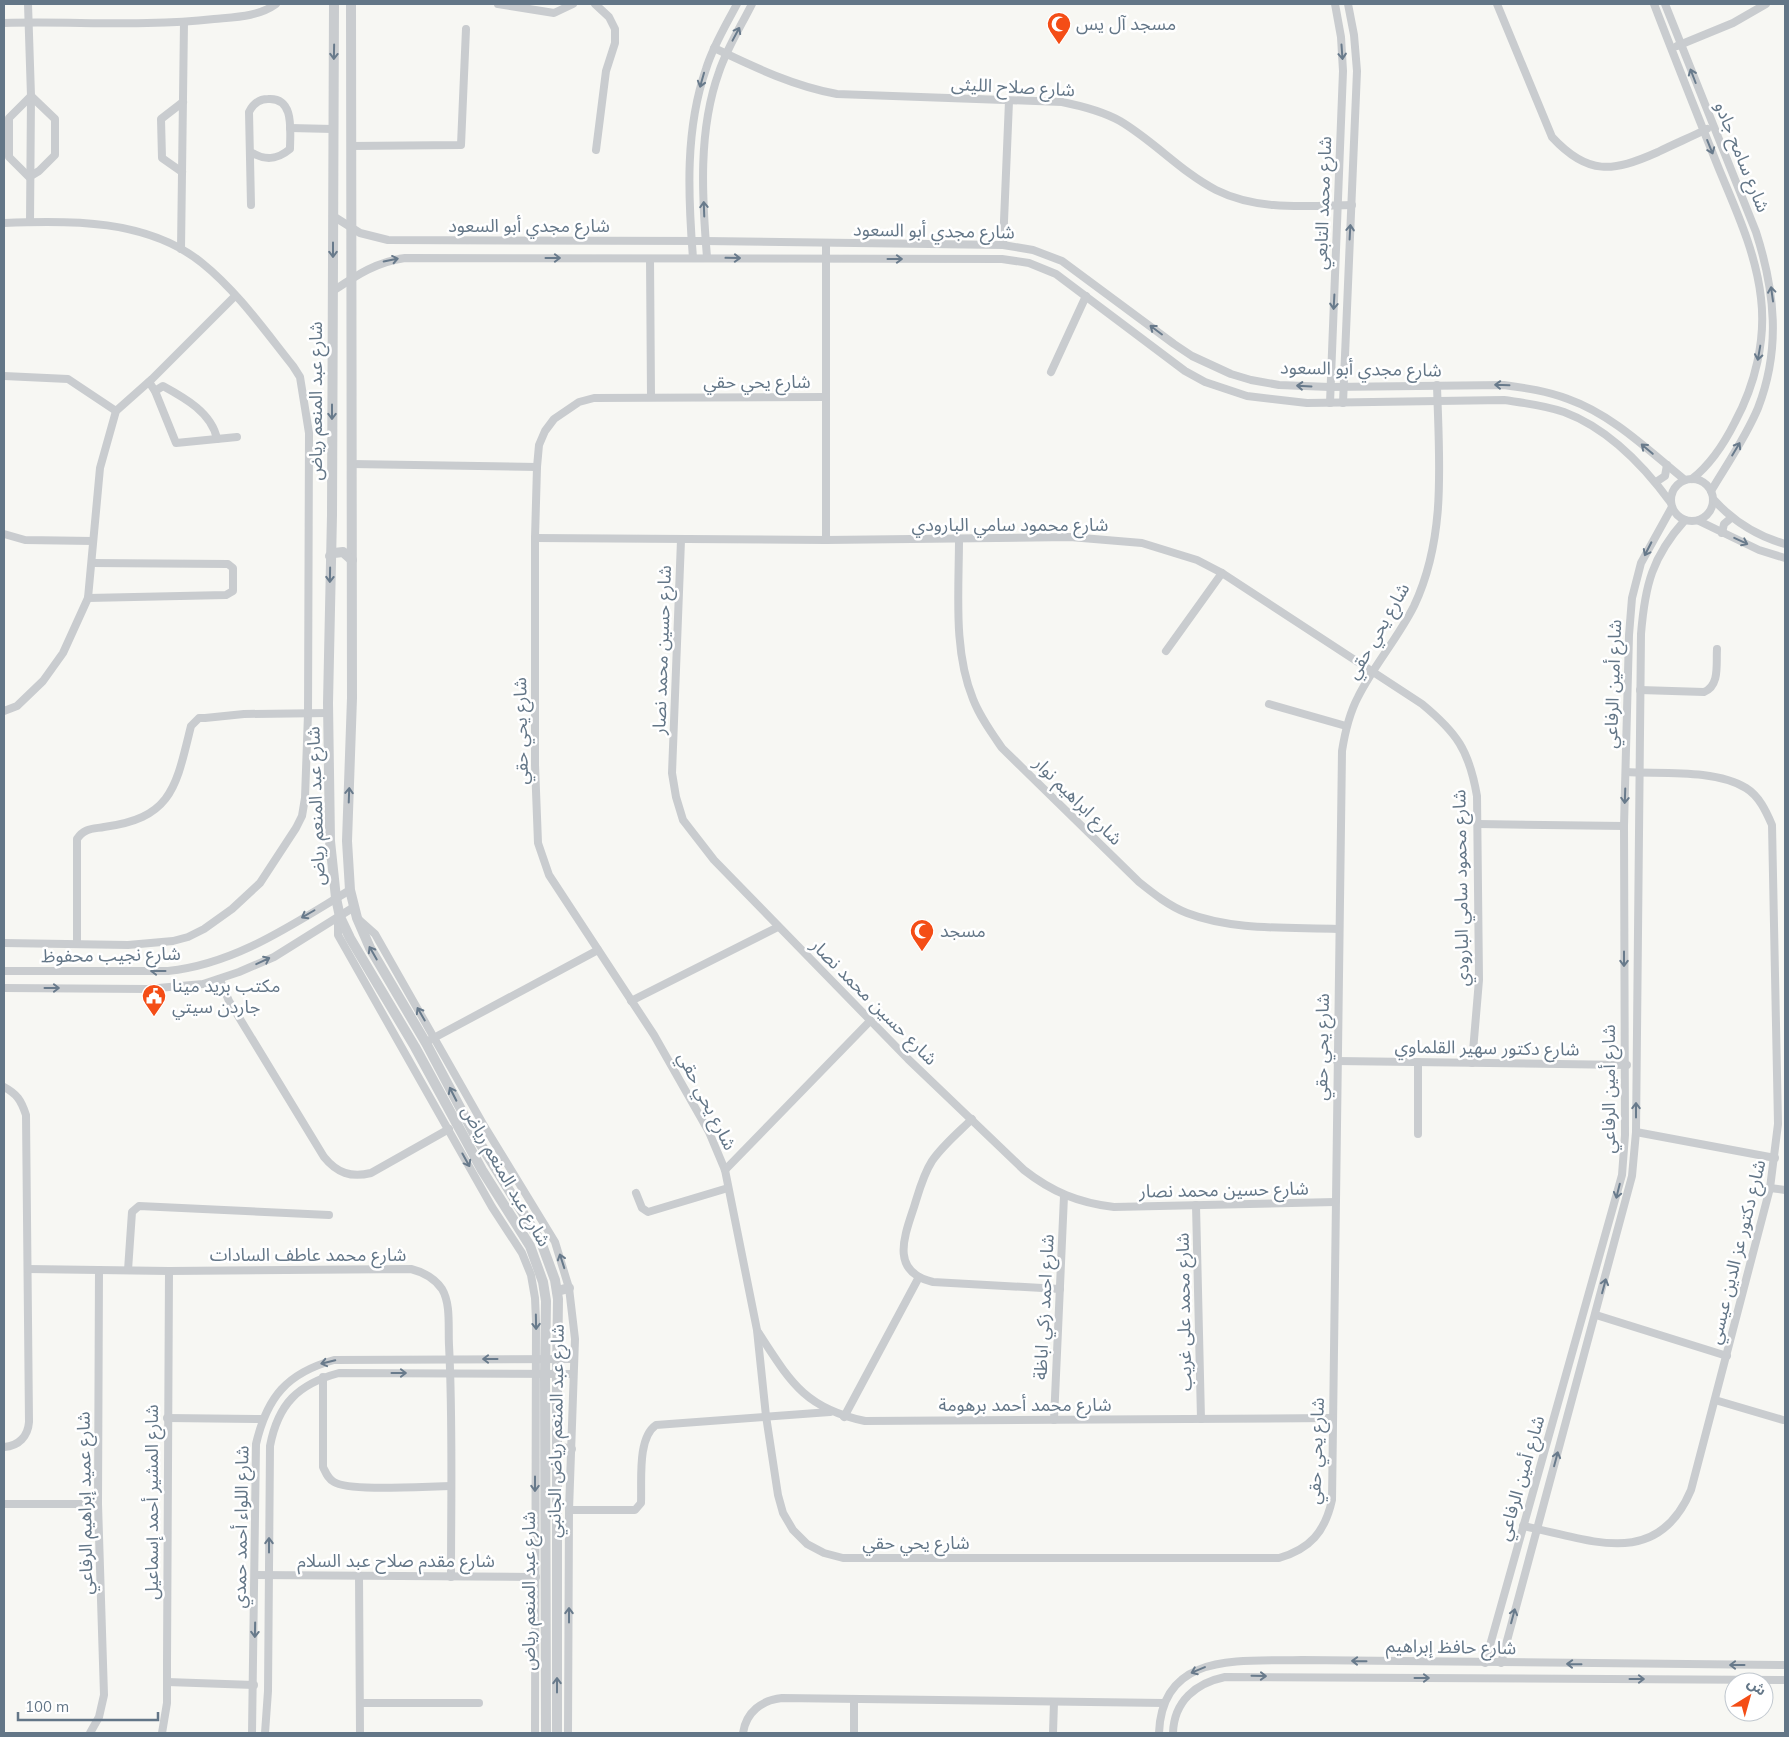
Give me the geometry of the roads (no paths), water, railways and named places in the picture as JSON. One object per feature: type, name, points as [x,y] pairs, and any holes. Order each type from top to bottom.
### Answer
[{"type":"street","points":[[28,4],[31,96],[30,222]]},
{"type":"street","points":[[4,23],[126,24],[184,22],[248,16],[268,10],[276,4]]},
{"type":"street","name":"شارع عبد المنعم رياض","points":[[334,4],[332,515],[329,713],[330,841],[336,898],[340,917],[350,938],[415,1047],[482,1170],[530,1246],[543,1282],[546,1301],[540,1374],[546,1733]]},
{"type":"street","name":"شارع عبد المنعم رياض","points":[[352,4],[352,698],[347,841],[350,890],[357,918],[370,948],[430,1040],[473,1132],[541,1242],[549,1261],[557,1291],[559,1321],[557,1374],[557,1733]]},
{"type":"street","points":[[498,4],[554,12],[573,4]]},
{"type":"street","points":[[595,4],[609,17],[615,29],[615,43],[606,70],[596,150]]},
{"type":"street","points":[[693,258],[690,205],[693,115],[706,68],[714,48],[737,4]]},
{"type":"street","points":[[707,257],[704,185],[706,117],[718,72],[752,4]]},
{"type":"street","name":"شارع محمد التابعي","points":[[1330,403],[1343,71],[1341,37],[1335,4]]},
{"type":"street","name":"شارع محمد التابعي","points":[[1343,403],[1356,71],[1354,35],[1348,4]]},
{"type":"street","points":[[1497,4],[1552,137],[1566,152],[1584,163],[1604,168],[1625,166],[1713,126]]},
{"type":"street","name":"شارع سامح جادو","points":[[1654,4],[1740,219],[1756,267],[1762,316],[1755,371],[1740,414],[1709,464],[1689,479]]},
{"type":"street","name":"شارع سامح جادو","points":[[1665,4],[1762,250],[1770,285],[1774,322],[1772,360],[1758,408],[1711,491]]},
{"type":"street","points":[[1671,49],[1733,23],[1766,4]]},
{"type":"street","points":[[181,249],[184,22]]},
{"type":"street","points":[[351,146],[461,145],[466,29]]},
{"type":"street","name":"شارع صلاح الليثى","points":[[714,48],[783,80],[809,89],[837,94],[1062,102],[1100,112],[1135,131],[1198,179],[1237,198],[1280,206],[1352,205]]},
{"type":"street","points":[[29,177],[9,157],[9,118],[31,96]]},
{"type":"street","points":[[29,177],[39,171],[55,154],[55,119],[31,96]]},
{"type":"street","points":[[251,152],[267,158],[284,154],[290,149],[290,116],[284,104],[271,99],[258,101],[249,112],[251,206]]},
{"type":"street","points":[[1003,245],[1009,101]]},
{"type":"street","points":[[182,172],[162,158],[161,119],[183,102]]},
{"type":"street","points":[[290,128],[333,129]]},
{"type":"street","name":"شارع مجدي أبو السعود","points":[[333,216],[352,228],[378,240],[705,241],[1003,245],[1034,250],[1062,261],[1174,344],[1211,366],[1251,380],[1279,385],[1330,387],[1504,385],[1536,389],[1570,399],[1600,415],[1629,434],[1667,466],[1689,479]]},
{"type":"street","points":[[4,223],[109,225],[166,241],[202,263],[235,296],[300,377],[309,433],[306,798],[302,816],[288,841],[260,884],[232,910],[204,930],[188,936],[173,941],[128,945],[4,943]]},
{"type":"street","points":[[420,240],[420,258]]},
{"type":"street","points":[[826,244],[826,540]]},
{"type":"street","name":"شارع مجدي أبو السعود","points":[[332,291],[377,264],[391,260],[420,258],[1002,258],[1029,263],[1056,274],[1186,371],[1205,382],[1247,396],[1330,403],[1504,400],[1534,404],[1564,412],[1600,432],[1621,448],[1656,482],[1671,505]]},
{"type":"street","points":[[650,259],[651,396]]},
{"type":"street","points":[[4,711],[17,706],[43,681],[63,654],[76,629],[88,598],[100,468],[116,411],[149,382],[235,296]]},
{"type":"street","points":[[1051,372],[1086,296]]},
{"type":"street","points":[[4,376],[68,379],[116,411]]},
{"type":"street","points":[[149,382],[155,391],[176,443],[238,437]]},
{"type":"street","points":[[155,391],[164,386],[182,396],[208,419],[215,429],[217,439]]},
{"type":"street","name":"شارع يحي حقي","points":[[826,397],[651,396],[594,398],[566,409],[545,431],[539,445],[537,467],[535,538],[535,765],[538,843],[549,875],[692,1099],[725,1170],[757,1330],[766,1416],[783,1514],[793,1530],[807,1544],[824,1553],[842,1558],[1279,1558],[1296,1553],[1310,1544],[1321,1531],[1329,1516],[1332,1500],[1338,929],[1342,751],[1346,726],[1358,696],[1374,673],[1413,606],[1432,554],[1440,499],[1437,386]]},
{"type":"street","points":[[351,464],[537,467]]},
{"type":"street","points":[[1656,482],[1665,476],[1667,466]]},
{"type":"street","points":[[1785,544],[1756,533],[1731,518],[1714,500],[1711,491],[1703,482],[1689,479],[1673,491],[1671,505],[1680,518],[1698,520],[1759,550],[1785,558]]},
{"type":"street","points":[[1698,520],[1709,513],[1714,500]]},
{"type":"street","name":"شارع أمين الرفاعي","points":[[1485,1663],[1622,1174],[1625,1135],[1624,826],[1627,662],[1632,598],[1641,563],[1671,505]]},
{"type":"street","points":[[332,515],[344,521],[352,517]]},
{"type":"street","points":[[1722,533],[1724,524],[1731,518]]},
{"type":"street","name":"شارع أمين الرفاعي","points":[[1500,1663],[1596,1315],[1632,1176],[1636,1132],[1641,634],[1647,584],[1660,552],[1686,520]]},
{"type":"street","points":[[4,534],[25,540],[93,541]]},
{"type":"street","name":"شارع محمود سامي البارودي","points":[[535,538],[826,540],[1070,537],[1142,543],[1197,560],[1222,573],[1422,704],[1443,721],[1461,743],[1472,769],[1477,796],[1478,824],[1479,980],[1472,1062]]},
{"type":"street","name":"شارع ابراهيم نوار","points":[[959,538],[959,622],[964,671],[981,716],[1002,748],[1139,882],[1161,900],[1186,912],[1213,921],[1241,925],[1338,929]]},
{"type":"street","name":"شارع حسين محمد نصار","points":[[682,540],[672,773],[676,797],[683,820],[698,842],[870,1021],[1024,1170],[1043,1185],[1064,1196],[1089,1204],[1114,1207],[1335,1202]]},
{"type":"street","points":[[330,556],[334,553],[343,552],[352,560]]},
{"type":"street","points":[[88,598],[226,595],[233,591],[233,568],[225,563],[92,563]]},
{"type":"street","points":[[1166,650],[1222,573]]},
{"type":"street","points":[[1640,690],[1704,692],[1711,690],[1715,682],[1717,650]]},
{"type":"street","points":[[1269,704],[1346,726]]},
{"type":"street","points":[[77,943],[77,838],[86,830],[128,824],[155,811],[177,781],[191,726],[199,718],[244,714],[329,713]]},
{"type":"street","name":"شارع دكتور عز الدين عيسي","points":[[1523,1526],[1606,1542],[1628,1544],[1649,1539],[1668,1527],[1682,1511],[1691,1490],[1727,1356],[1770,1188],[1775,1158],[1778,1124],[1772,825],[1763,805],[1747,788],[1727,778],[1626,772]]},
{"type":"street","points":[[1478,824],[1624,826]]},
{"type":"street","name":"شارع نجيب محفوظ","points":[[4,971],[168,971],[190,969],[232,956],[350,890]]},
{"type":"street","name":"شارع نجيب محفوظ","points":[[4,988],[176,988],[220,980],[274,956],[354,907]]},
{"type":"street","name":"شارع عبد المنعم رياض الجانبي","points":[[340,917],[338,935],[492,1207],[522,1253],[531,1275],[535,1298],[540,1359]]},
{"type":"street","points":[[631,1001],[778,927]]},
{"type":"street","points":[[430,1040],[598,950]]},
{"type":"street","points":[[220,980],[229,1001],[324,1157],[339,1172],[360,1176],[371,1173],[448,1129]]},
{"type":"street","points":[[725,1170],[870,1021]]},
{"type":"street","name":"شارع عبد المنعم رياض الجانبي","points":[[430,1040],[555,1242],[569,1288],[575,1339],[572,1374],[569,1510],[568,1733]]},
{"type":"street","name":"شارع دكتور سهير القلماوي","points":[[1337,1061],[1637,1065]]},
{"type":"street","points":[[1418,1062],[1418,1134]]},
{"type":"street","points":[[4,1086],[14,1092],[21,1100],[26,1115],[29,1428],[19,1443],[4,1447]]},
{"type":"street","points":[[972,1119],[933,1160],[921,1184],[902,1245],[907,1264],[919,1277],[939,1283],[1060,1289]]},
{"type":"street","points":[[1636,1132],[1775,1158]]},
{"type":"street","points":[[1622,1174],[1632,1176]]},
{"type":"street","points":[[636,1193],[644,1210],[651,1212],[728,1188]]},
{"type":"street","points":[[1770,1188],[1785,1190]]},
{"type":"street","name":"شارع احمد زكي اباظة","points":[[1054,1420],[1064,1196]]},
{"type":"street","name":"شارع محمد على غريب","points":[[1196,1205],[1201,1419]]},
{"type":"street","points":[[128,1270],[132,1212],[139,1206],[329,1215]]},
{"type":"street","name":"شارع محمد عاطف السادات","points":[[28,1269],[169,1271],[411,1269],[423,1272],[434,1279],[442,1289],[447,1302],[450,1359],[451,1577]]},
{"type":"street","name":"شارع عميد إبراهيم الرفاعي","points":[[90,1733],[99,1717],[104,1695],[98,1504],[99,1270]]},
{"type":"street","name":"شارع المشير أحمد إسماعيل","points":[[162,1733],[165,1724],[167,1682],[169,1271]]},
{"type":"street","points":[[844,1417],[919,1277]]},
{"type":"street","points":[[557,1291],[569,1288]]},
{"type":"street","points":[[1596,1315],[1727,1356]]},
{"type":"street","name":"شارع محمد أحمد برهومة","points":[[757,1330],[790,1381],[808,1398],[830,1412],[865,1421],[1333,1418]]},
{"type":"street","name":"شارع اللواء أحمد حمدي","points":[[252,1733],[256,1444],[262,1419],[280,1391],[294,1377],[313,1366],[334,1360],[574,1359]]},
{"type":"street","name":"شارع اللواء أحمد حمدي","points":[[265,1733],[269,1576],[269,1478],[273,1429],[280,1413],[291,1399],[303,1387],[323,1377],[339,1373],[572,1374]]},
{"type":"street","name":"شارع عبد المنعم رياض الجانبي","points":[[535,1733],[540,1374]]},
{"type":"street","points":[[323,1377],[323,1467],[327,1476],[335,1483],[354,1487],[451,1486]]},
{"type":"street","points":[[1715,1400],[1783,1420]]},
{"type":"street","points":[[1558,1402],[1570,1406]]},
{"type":"street","points":[[569,1510],[635,1510],[638,1508],[640,1503],[644,1438],[656,1426],[830,1412]]},
{"type":"street","points":[[167,1418],[262,1419]]},
{"type":"street","points":[[557,1448],[571,1448]]},
{"type":"street","points":[[4,1504],[98,1504]]},
{"type":"street","name":"شارع مقدم صلاح عبد السلام","points":[[255,1576],[536,1577]]},
{"type":"street","points":[[359,1576],[360,1733]]},
{"type":"street","points":[[1302,1660],[1303,1677]]},
{"type":"street","name":"شارع حافظ إبراهيم","points":[[1159,1733],[1164,1703],[1178,1682],[1192,1672],[1222,1663],[1302,1660],[1785,1665]]},
{"type":"street","points":[[1603,1664],[1603,1679]]},
{"type":"street","name":"شارع حافظ إبراهيم","points":[[1174,1733],[1176,1714],[1182,1702],[1201,1684],[1225,1677],[1785,1680]]},
{"type":"street","points":[[167,1682],[254,1685]]},
{"type":"street","points":[[743,1733],[752,1712],[768,1700],[782,1698],[1164,1703]]},
{"type":"street","points":[[854,1700],[854,1733]]},
{"type":"street","points":[[1053,1733],[1054,1702]]},
{"type":"street","points":[[360,1703],[479,1703]]},
{"type":"place","name":"مسجد آل يس","points":[[1059,45]]},
{"type":"place","name":"مسجد","points":[[922,952]]},
{"type":"place","name":"مكتب بريد مينا جاردن سيتي","points":[[154,1017]]}]
